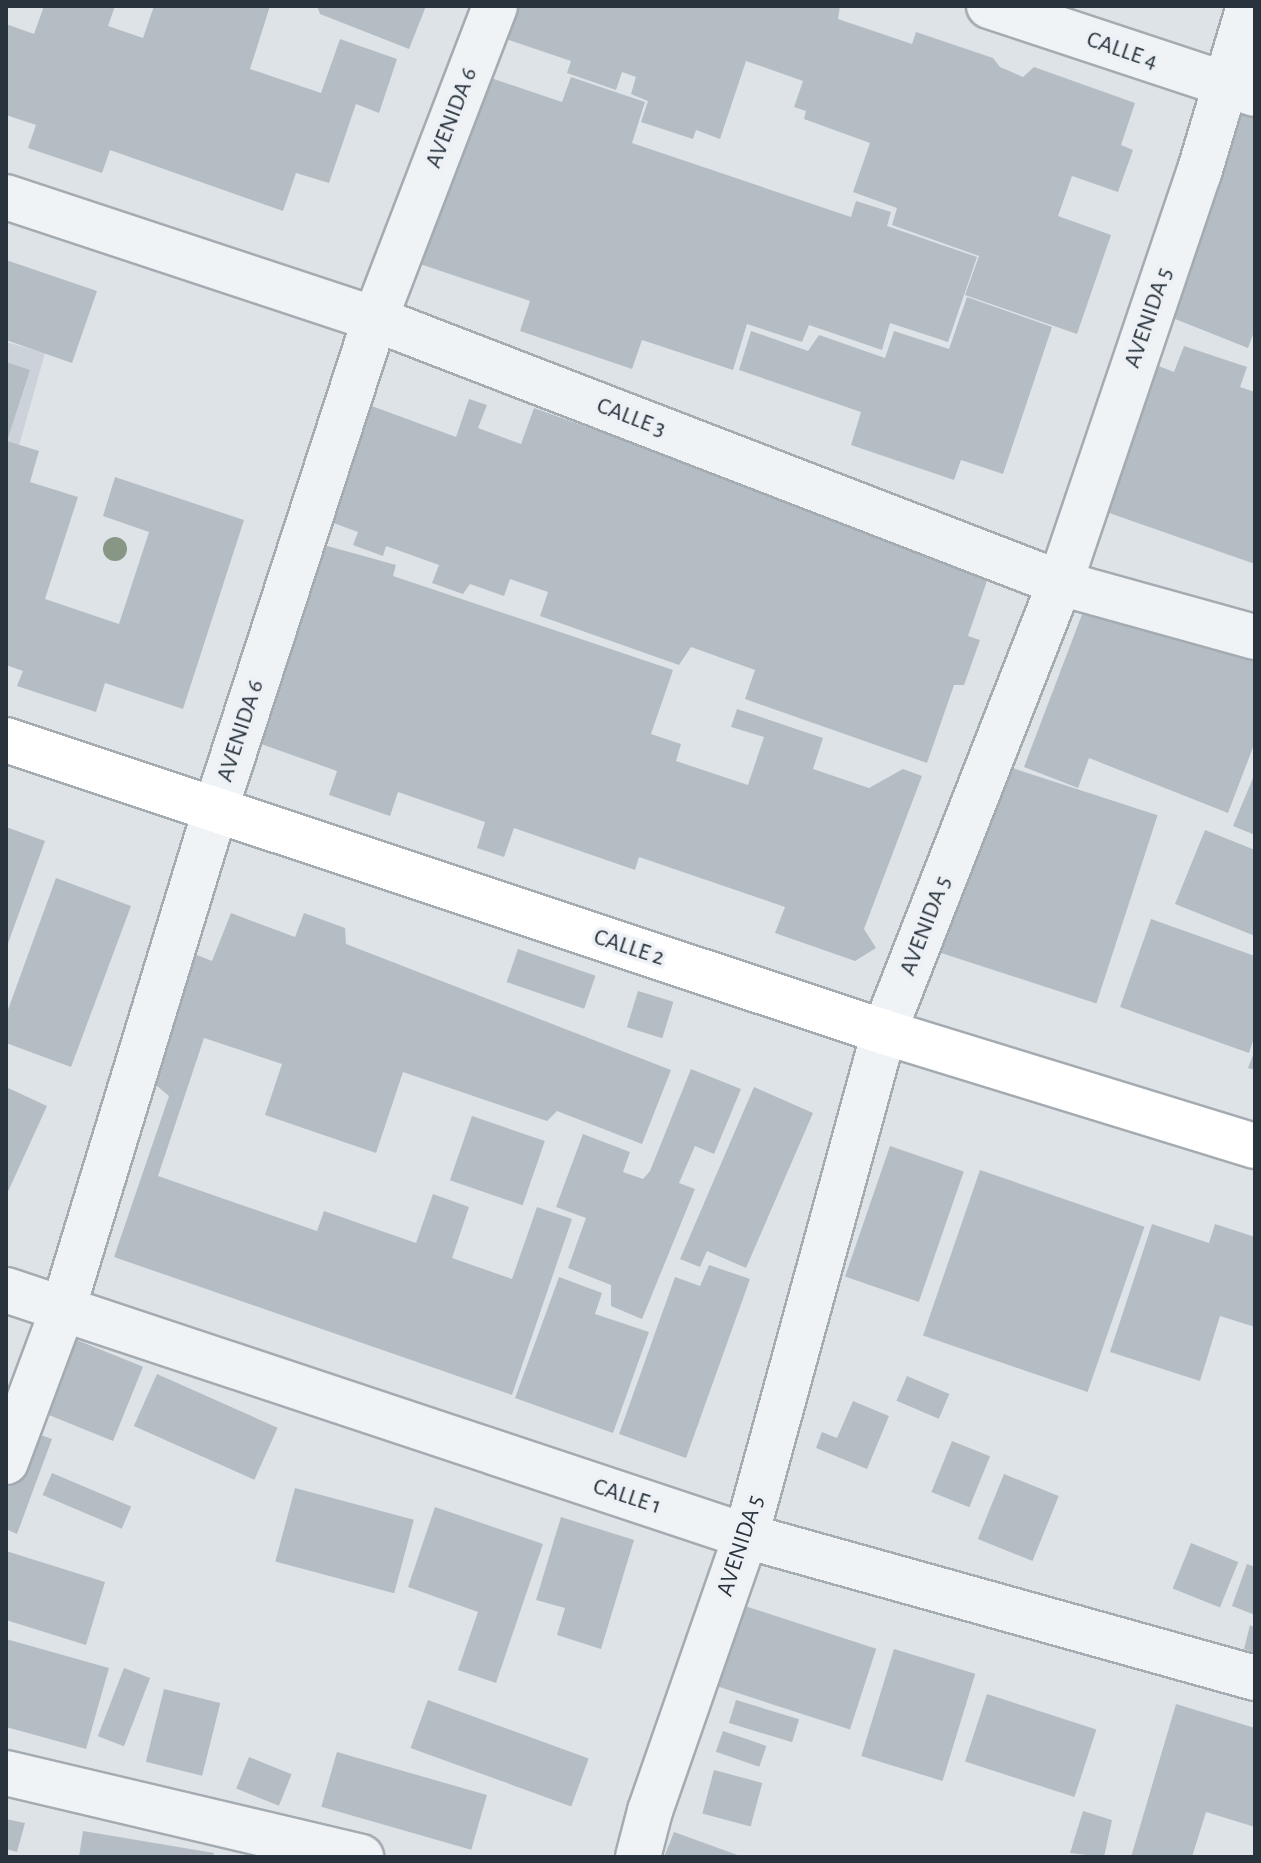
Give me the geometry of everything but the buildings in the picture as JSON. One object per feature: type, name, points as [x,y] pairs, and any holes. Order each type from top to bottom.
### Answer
[{"type":"main road","name":"CALLE 2","points":[[6,740],[884,1032],[1255,1146]]},
{"type":"street","name":"AVENIDA 6","points":[[6,1462],[63,1309],[215,811],[375,319],[495,6]]},
{"type":"street","name":"CALLE 4","points":[[989,6],[1240,90]]},
{"type":"street","name":"AVENIDA 5","points":[[638,1857],[650,1811],[746,1536],[884,1032],[1060,583],[1199,173],[1240,90],[1249,6]]},
{"type":"street","name":"CALLE 3","points":[[6,197],[375,319],[1060,583],[1255,637]]},
{"type":"street","name":"CALLE 1","points":[[6,1290],[746,1536],[1255,1678]]},
{"type":"street","points":[[6,1773],[361,1857]]},
{"type":"shaded area","points":[[6,342],[45,353],[6,492]]}]
